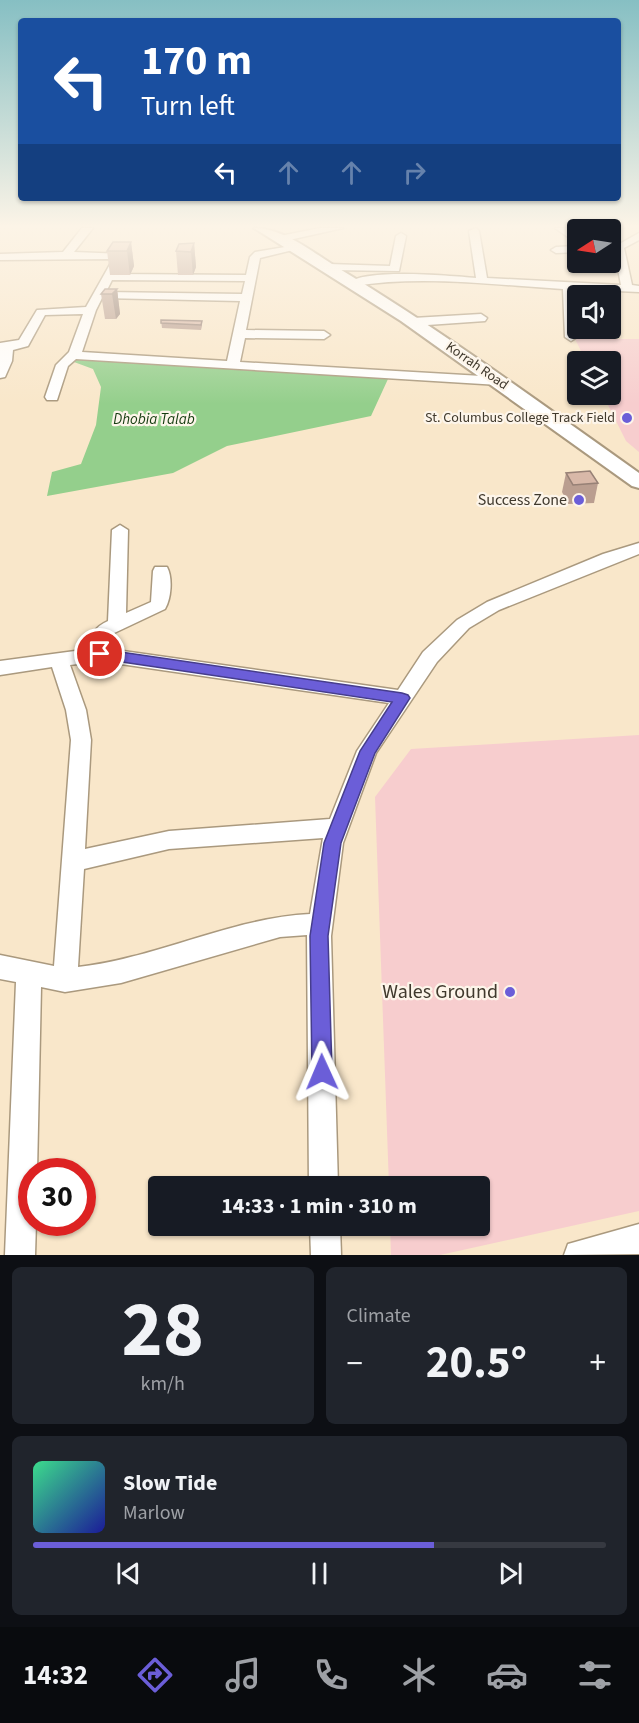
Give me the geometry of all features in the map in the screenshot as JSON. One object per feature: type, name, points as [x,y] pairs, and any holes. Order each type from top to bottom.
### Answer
[{"type":"main road","name":"Korrah Road","points":[[359,287],[499,381],[639,482]]},
{"type":"street","points":[[52,397],[62,366],[75,353],[90,310],[103,287]]},
{"type":"street","points":[[233,365],[248,287]]},
{"type":"street","points":[[98,295],[246,298]]},
{"type":"street","points":[[0,374],[4,367],[3,347],[24,343],[41,312],[90,310]]},
{"type":"street","points":[[412,322],[482,318]]},
{"type":"street","points":[[239,334],[324,335]]},
{"type":"street","points":[[75,353],[82,357],[499,381]]},
{"type":"street","points":[[117,624],[120,530]]},
{"type":"street","points":[[324,1176],[320,924],[332,843],[368,751],[430,657],[463,624],[493,606],[639,548]]},
{"type":"street","points":[[100,654],[100,634],[159,605],[161,571]]},
{"type":"street","points":[[0,668],[100,654],[402,698]]},
{"type":"street","points":[[59,659],[80,724],[81,760],[65,980]]},
{"type":"street","points":[[73,862],[169,840],[338,828]]},
{"type":"street","points":[[0,967],[65,980],[121,971],[280,926],[320,924]]},
{"type":"street","points":[[20,1255],[29,972]]},
{"type":"street","points":[[325,1236],[326,1255]]},
{"type":"street","points":[[579,1255],[639,1239]]},
{"type":"shaded area","name":"St. Columbus College Track Field","points":[[575,339],[639,339],[639,452],[626,441],[608,405],[621,405],[621,351],[581,351]]},
{"type":"shaded area","name":"Wales Ground","points":[[639,735],[639,1211],[440,1255],[391,1255],[390,1236],[490,1236],[490,1176],[389,1176],[375,797],[411,749]]},
{"type":"water","name":"Dhobia Talab","points":[[78,357],[388,379],[371,416],[227,446],[173,473],[47,496],[52,472],[81,464],[96,425],[101,387],[93,369],[74,362]]},
{"type":"building","points":[[105,289],[117,289],[112,294],[101,294]]},
{"type":"building","points":[[161,320],[202,321],[201,325],[161,323]]},
{"type":"building","points":[[590,471],[598,483],[573,485],[566,473]]},
{"type":"place","name":"St. Columbus College Track Field","points":[[627,418]]},
{"type":"place","name":"Success Zone","points":[[579,500]]},
{"type":"place","name":"Wales Ground","points":[[510,992]]},
{"type":"route","points":[[100,654],[402,698],[368,751],[332,843],[319,936],[322,1072]]}]
